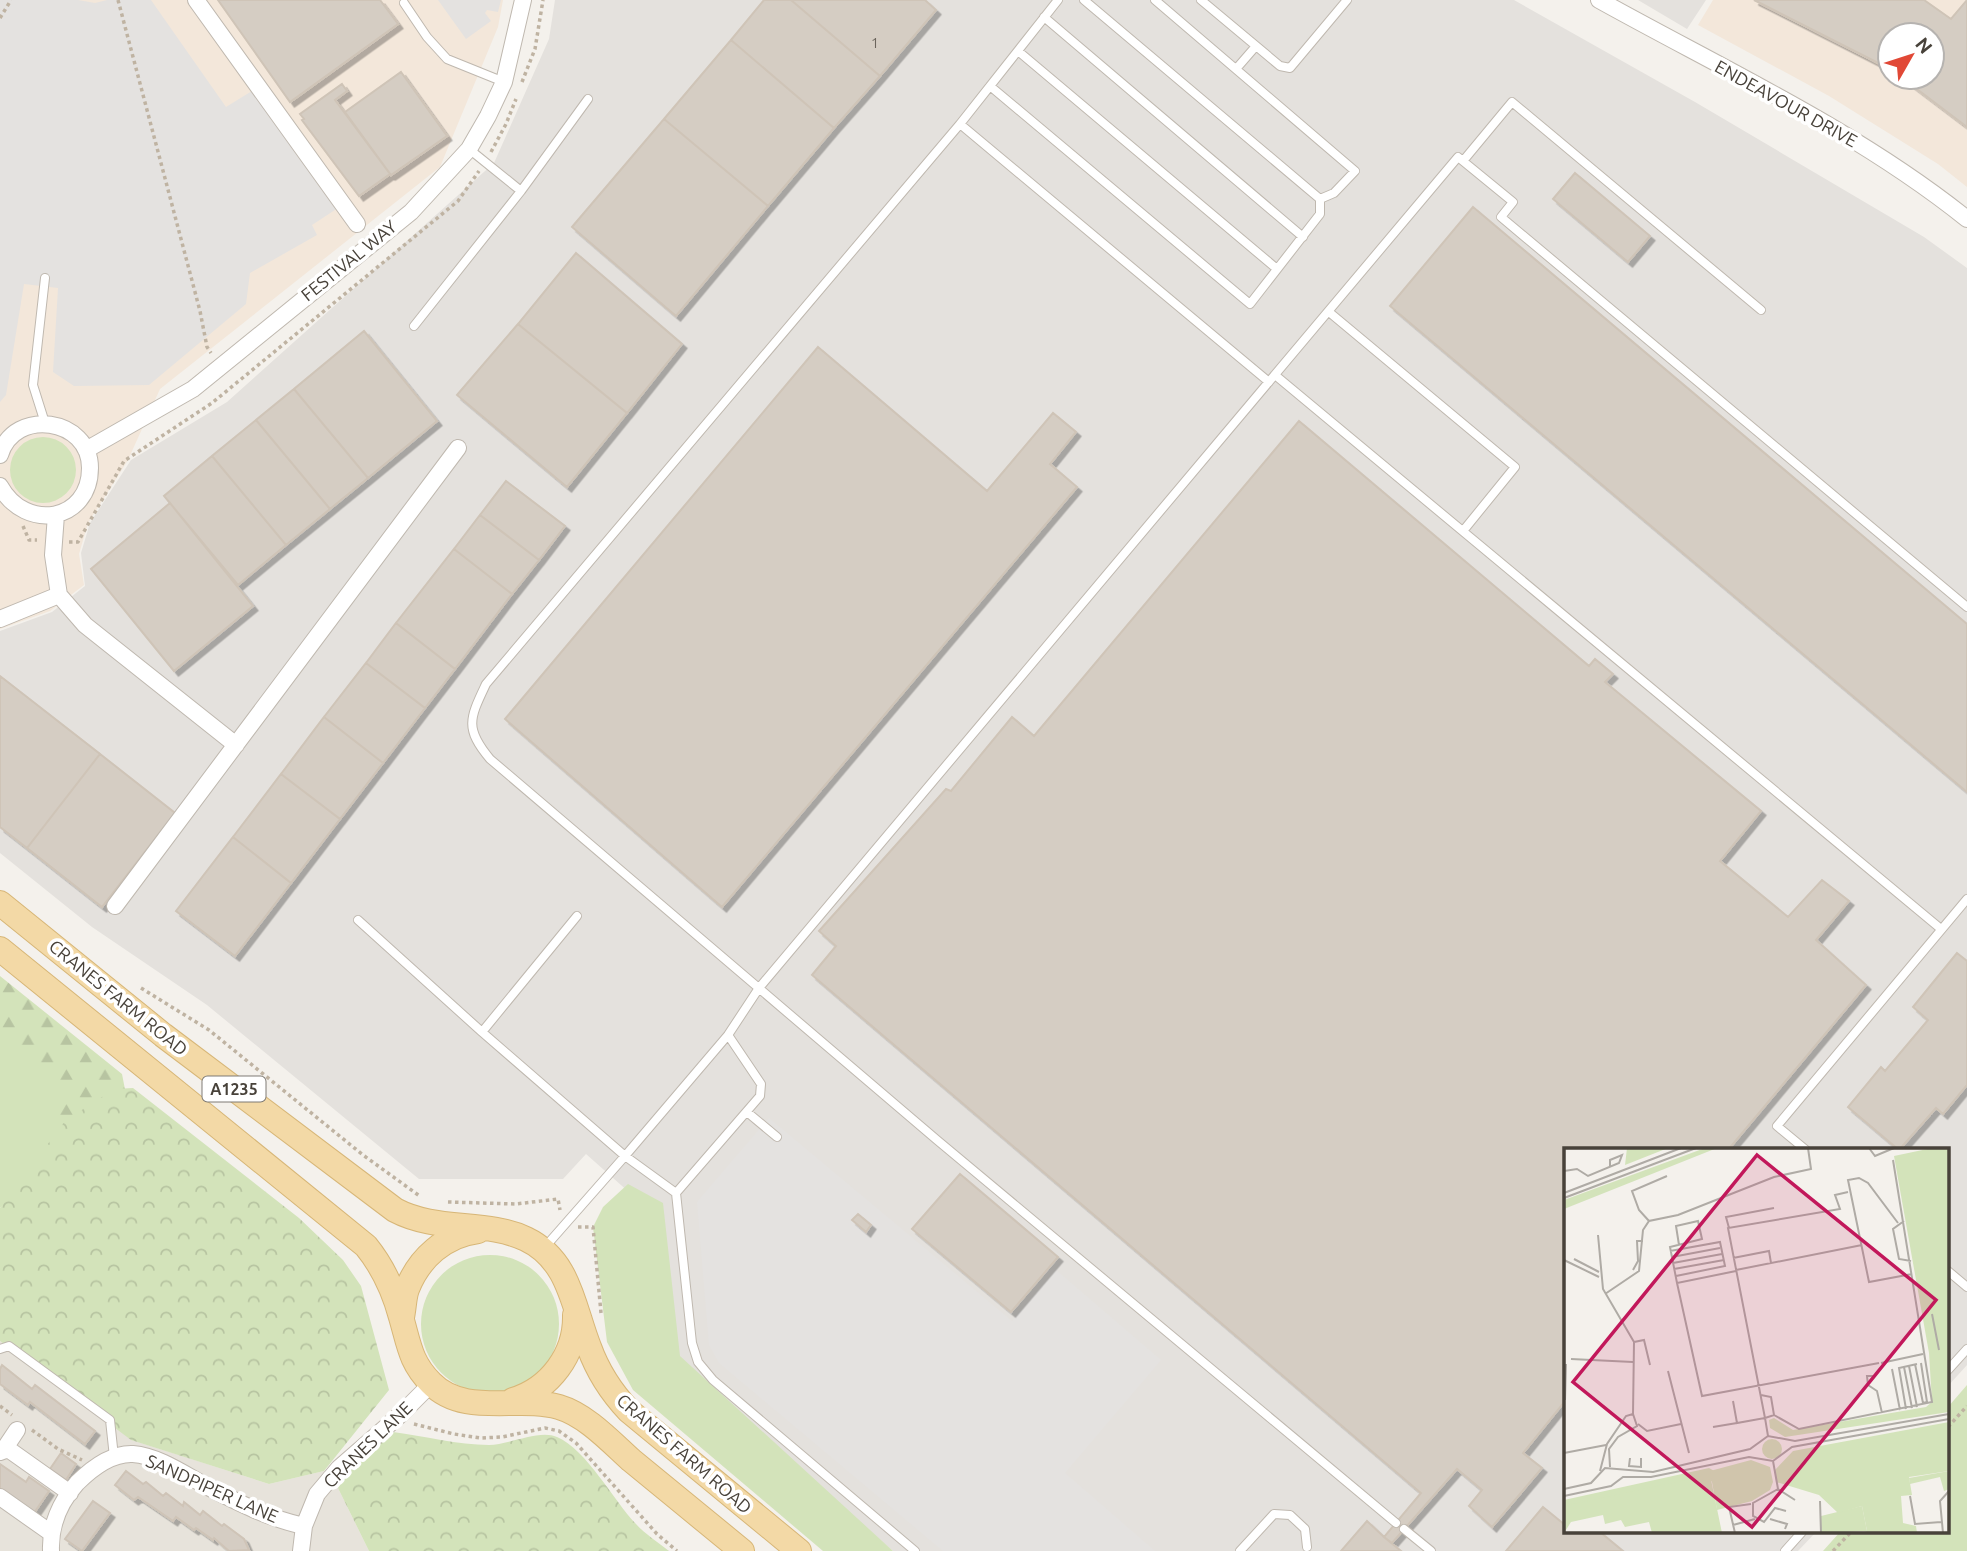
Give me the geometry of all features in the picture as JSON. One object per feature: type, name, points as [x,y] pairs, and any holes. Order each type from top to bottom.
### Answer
[{"type":"main road","name":"CRANES FARM ROAD","points":[[0,903],[163,1035],[395,1210],[421,1221],[508,1232],[543,1249],[558,1265],[569,1283],[596,1364],[618,1399],[629,1411],[799,1551]]},
{"type":"main road","name":"CRANES FARM ROAD","points":[[0,949],[353,1234],[383,1270],[402,1320],[405,1341],[414,1361],[431,1384],[447,1396],[470,1402],[538,1403],[573,1412],[742,1551]]},
{"type":"main road","name":"CRANES FARM ROAD","points":[[402,1320],[406,1290],[420,1264],[442,1244],[469,1232],[489,1230]]},
{"type":"main road","name":"CRANES FARM ROAD","points":[[495,1404],[517,1400],[541,1387],[558,1370],[570,1348],[575,1325],[575,1304]]},
{"type":"street","points":[[196,0],[358,224]]},
{"type":"street","name":"FESTIVAL WAY","points":[[86,450],[193,389],[411,212],[469,149],[488,116],[504,82],[523,0]]},
{"type":"street","name":"ENDEAVOUR DRIVE","points":[[1599,0],[1869,150],[1922,183],[1967,219]]},
{"type":"street","points":[[1,449],[13,434],[26,426],[45,423],[74,433],[86,450],[90,466],[89,481],[82,496],[71,508],[56,515],[39,516],[22,511],[2,494]]},
{"type":"street","points":[[115,906],[458,447]]},
{"type":"street","points":[[56,515],[53,555],[59,595],[85,625],[236,745]]},
{"type":"street","points":[[0,620],[59,595]]},
{"type":"street","name":"CRANES LANE","points":[[301,1551],[304,1527],[317,1494],[339,1468],[431,1384]]},
{"type":"street","points":[[2,1452],[22,1426]]},
{"type":"street","points":[[2,1452],[8,1449],[70,1493]]},
{"type":"street","name":"SANDPIPER LANE","points":[[114,1457],[131,1454],[149,1458],[279,1521],[304,1527]]},
{"type":"street","points":[[51,1551],[51,1533],[61,1507],[70,1493],[90,1471],[114,1457]]},
{"type":"street","points":[[0,1497],[51,1533]]},
{"type":"lane","points":[[1058,0],[960,124],[486,684],[473,712],[472,734],[490,759],[937,1140],[1396,1523]]},
{"type":"lane","points":[[990,86],[1250,304],[1320,214],[1320,199],[1084,0]]},
{"type":"lane","points":[[1155,0],[1355,172],[1334,193],[1320,199]]},
{"type":"lane","points":[[1201,0],[1280,66],[1290,68],[1347,0]]},
{"type":"lane","points":[[404,3],[427,37],[447,59],[504,82]]},
{"type":"lane","points":[[1044,18],[1303,237]]},
{"type":"lane","points":[[1236,69],[1256,46]]},
{"type":"lane","points":[[1018,51],[1277,268]]},
{"type":"lane","points":[[414,326],[521,191],[588,99]]},
{"type":"lane","points":[[1463,161],[1513,102],[1761,310]]},
{"type":"lane","points":[[960,124],[1463,531],[1941,929]]},
{"type":"lane","points":[[469,149],[521,191]]},
{"type":"lane","points":[[543,1249],[729,1035],[759,988],[1458,157],[1513,202],[1501,217],[1967,607]]},
{"type":"lane","points":[[45,278],[33,385],[45,423]]},
{"type":"lane","points":[[1329,312],[1515,467],[1463,531]]},
{"type":"lane","points":[[1804,1148],[1777,1126],[1967,899]]},
{"type":"lane","points":[[482,1032],[577,916]]},
{"type":"lane","points":[[358,920],[625,1156],[676,1193]]},
{"type":"lane","points":[[729,1035],[761,1084],[760,1096],[676,1193],[692,1343],[698,1363],[713,1380],[915,1551]]},
{"type":"lane","points":[[747,1112],[777,1137]]},
{"type":"lane","points":[[1950,1273],[1967,1287]]},
{"type":"lane","points":[[0,1349],[9,1346],[110,1420],[114,1457]]},
{"type":"lane","points":[[1950,1368],[1967,1349]]},
{"type":"lane","points":[[1240,1551],[1274,1514],[1290,1515],[1305,1529],[1307,1547]]},
{"type":"lane","points":[[1404,1529],[1430,1551]]},
{"type":"lane","points":[[1785,1551],[1800,1534]]},
{"type":"path","points":[[0,18],[12,0]]},
{"type":"path","points":[[118,0],[200,311],[207,347],[221,367]]},
{"type":"path","points":[[0,1406],[22,1426],[58,1449],[83,1460],[101,1449],[114,1457]]},
{"type":"path","points":[[1950,1425],[1967,1406]]},
{"type":"path","points":[[431,1428],[481,1438],[502,1437],[545,1428],[559,1431],[576,1443],[657,1534],[677,1551]]},
{"type":"path","points":[[1833,1551],[1849,1534]]},
{"type":"shaded area","points":[[0,0],[503,0],[498,27],[440,167],[160,389],[128,460],[88,523],[79,554],[84,585],[50,611],[0,629]]},
{"type":"shaded area","points":[[0,0],[78,0],[95,3],[107,0],[151,0],[226,107],[257,88],[341,206],[312,225],[317,235],[250,273],[246,304],[149,385],[74,386],[53,372],[58,288],[24,284],[6,395],[0,402]]},
{"type":"shaded area","points":[[438,0],[501,0],[498,12],[487,10],[485,13],[491,21],[466,39]]},
{"type":"shaded area","points":[[555,0],[1514,0],[1695,102],[1924,237],[1967,268],[1967,1365],[1950,1384],[1950,1148],[1564,1148],[1564,1534],[1814,1534],[1798,1551],[893,1551],[667,1354],[657,1217],[586,1154],[563,1179],[419,1179],[207,1005],[92,927],[0,853],[0,631],[52,612],[85,586],[81,553],[90,523],[131,460],[227,402],[494,163],[549,39]]},
{"type":"shaded area","points":[[1638,0],[1706,0],[1687,29]]},
{"type":"shaded area","points":[[1713,0],[1967,0],[1967,187],[1938,164],[1829,96],[1698,25]]},
{"type":"shaded area","points":[[769,1118],[1012,1321],[1056,1270],[1161,1360],[1065,1473],[1155,1551],[943,1551],[719,1363],[709,1345],[697,1202]]},
{"type":"shaded area","points":[[0,1341],[132,1440],[269,1484],[324,1471],[335,1482],[369,1551],[0,1551]]},
{"type":"green space","points":[[49,437],[67,446],[74,457],[74,483],[67,494],[56,501],[37,503],[19,494],[12,483],[10,464],[19,446],[30,439]]},
{"type":"green space","points":[[0,976],[122,1074],[143,1182],[0,1230],[55,1140],[60,1094],[0,1035]]},
{"type":"green space","points":[[0,996],[114,1088],[0,1208]]},
{"type":"green space","points":[[133,1088],[299,1218],[343,1260],[361,1286],[389,1390],[324,1471],[269,1484],[131,1440],[0,1341],[0,1208],[65,1121],[114,1089]]},
{"type":"green space","points":[[628,1184],[663,1203],[680,1356],[893,1551],[823,1551],[633,1390],[607,1342],[593,1227],[603,1207]]},
{"type":"green space","points":[[490,1255],[516,1260],[539,1275],[554,1298],[559,1324],[554,1350],[539,1373],[516,1388],[490,1393],[464,1388],[441,1373],[426,1350],[421,1324],[426,1298],[441,1275],[464,1260]]},
{"type":"green space","points":[[1967,1385],[1967,1551],[1823,1551],[1838,1534],[1950,1534],[1950,1405]]},
{"type":"green space","points":[[393,1432],[477,1445],[542,1435],[557,1437],[579,1453],[640,1528],[669,1551],[369,1551],[335,1482]]},
{"type":"building","points":[[218,0],[380,0],[398,24],[290,102]]},
{"type":"building","points":[[764,0],[791,0],[880,76],[834,128],[731,40]]},
{"type":"building","points":[[791,0],[925,0],[936,10],[880,76]]},
{"type":"building","points":[[1754,0],[1924,0],[1951,19],[1967,0],[1967,127],[1919,91],[1946,91],[1946,21],[1876,21],[1876,62]]},
{"type":"building","points":[[731,40],[834,128],[768,206],[664,119]]},
{"type":"building","points":[[401,72],[447,136],[391,175],[345,112]]},
{"type":"building","points":[[342,84],[347,91],[335,100],[390,174],[359,196],[300,114]]},
{"type":"building","points":[[664,119],[768,206],[676,316],[572,227]]},
{"type":"building","points":[[1575,173],[1650,236],[1628,262],[1553,199]]},
{"type":"building","points":[[1473,207],[1967,624],[1967,792],[1390,306]]},
{"type":"building","points":[[576,253],[682,344],[627,413],[518,324]]},
{"type":"building","points":[[518,324],[627,413],[567,487],[457,395]]},
{"type":"building","points":[[364,331],[437,421],[368,478],[294,389]]},
{"type":"building","points":[[818,347],[987,491],[1053,413],[1076,432],[1050,464],[1077,487],[722,907],[505,719]]},
{"type":"building","points":[[294,389],[368,478],[330,509],[256,420]]},
{"type":"building","points":[[256,420],[330,509],[286,545],[212,456]]},
{"type":"building","points":[[1299,421],[1589,666],[1595,659],[1613,674],[1605,682],[1761,811],[1720,861],[1788,917],[1822,880],[1849,901],[1816,940],[1866,985],[1730,1148],[1564,1148],[1564,1402],[1523,1453],[1542,1468],[1492,1527],[1469,1506],[1482,1490],[1457,1469],[1392,1543],[1384,1537],[1421,1493],[812,975],[836,946],[819,931],[946,789],[951,791],[1012,717],[1034,736]]},
{"type":"building","points":[[212,456],[286,545],[238,585],[164,496]]},
{"type":"building","points":[[506,481],[565,526],[539,560],[480,515]]},
{"type":"building","points":[[170,503],[253,606],[174,671],[91,569]]},
{"type":"building","points":[[480,515],[539,560],[512,594],[454,549]]},
{"type":"building","points":[[454,549],[512,594],[455,669],[396,623]]},
{"type":"building","points":[[396,623],[455,669],[425,708],[366,663]]},
{"type":"building","points":[[366,663],[425,708],[383,763],[324,717]]},
{"type":"building","points":[[0,676],[100,754],[27,848],[0,827]]},
{"type":"building","points":[[324,717],[383,763],[340,819],[281,774]]},
{"type":"building","points":[[100,754],[175,813],[102,907],[27,848]]},
{"type":"building","points":[[281,774],[340,819],[291,883],[233,837]]},
{"type":"building","points":[[233,837],[291,883],[235,956],[176,911]]},
{"type":"building","points":[[1957,953],[1967,961],[1967,1085],[1943,1114],[1936,1108],[1901,1148],[1897,1148],[1848,1107],[1881,1067],[1885,1071],[1928,1020],[1913,1007]]},
{"type":"building","points":[[960,1174],[1058,1257],[1011,1312],[912,1229]]},
{"type":"building","points":[[858,1214],[871,1225],[866,1232],[852,1220]]},
{"type":"building","points":[[2,1365],[32,1389],[35,1385],[95,1431],[85,1444],[30,1402],[28,1405],[0,1384]]},
{"type":"building","points":[[61,1453],[76,1464],[66,1480],[50,1469]]},
{"type":"building","points":[[0,1464],[26,1482],[29,1477],[49,1491],[34,1513],[0,1488]]},
{"type":"building","points":[[126,1471],[163,1496],[166,1493],[183,1506],[184,1502],[200,1515],[203,1511],[222,1526],[224,1524],[244,1539],[249,1550],[229,1551],[214,1538],[213,1540],[196,1528],[194,1530],[176,1517],[173,1521],[138,1497],[134,1500],[115,1485]]},
{"type":"building","points":[[93,1501],[110,1513],[82,1551],[65,1539]]},
{"type":"building","points":[[1543,1507],[1564,1524],[1564,1534],[1602,1534],[1623,1551],[1506,1551]]},
{"type":"building","points":[[1367,1521],[1384,1537],[1401,1551],[1341,1551]]}]
